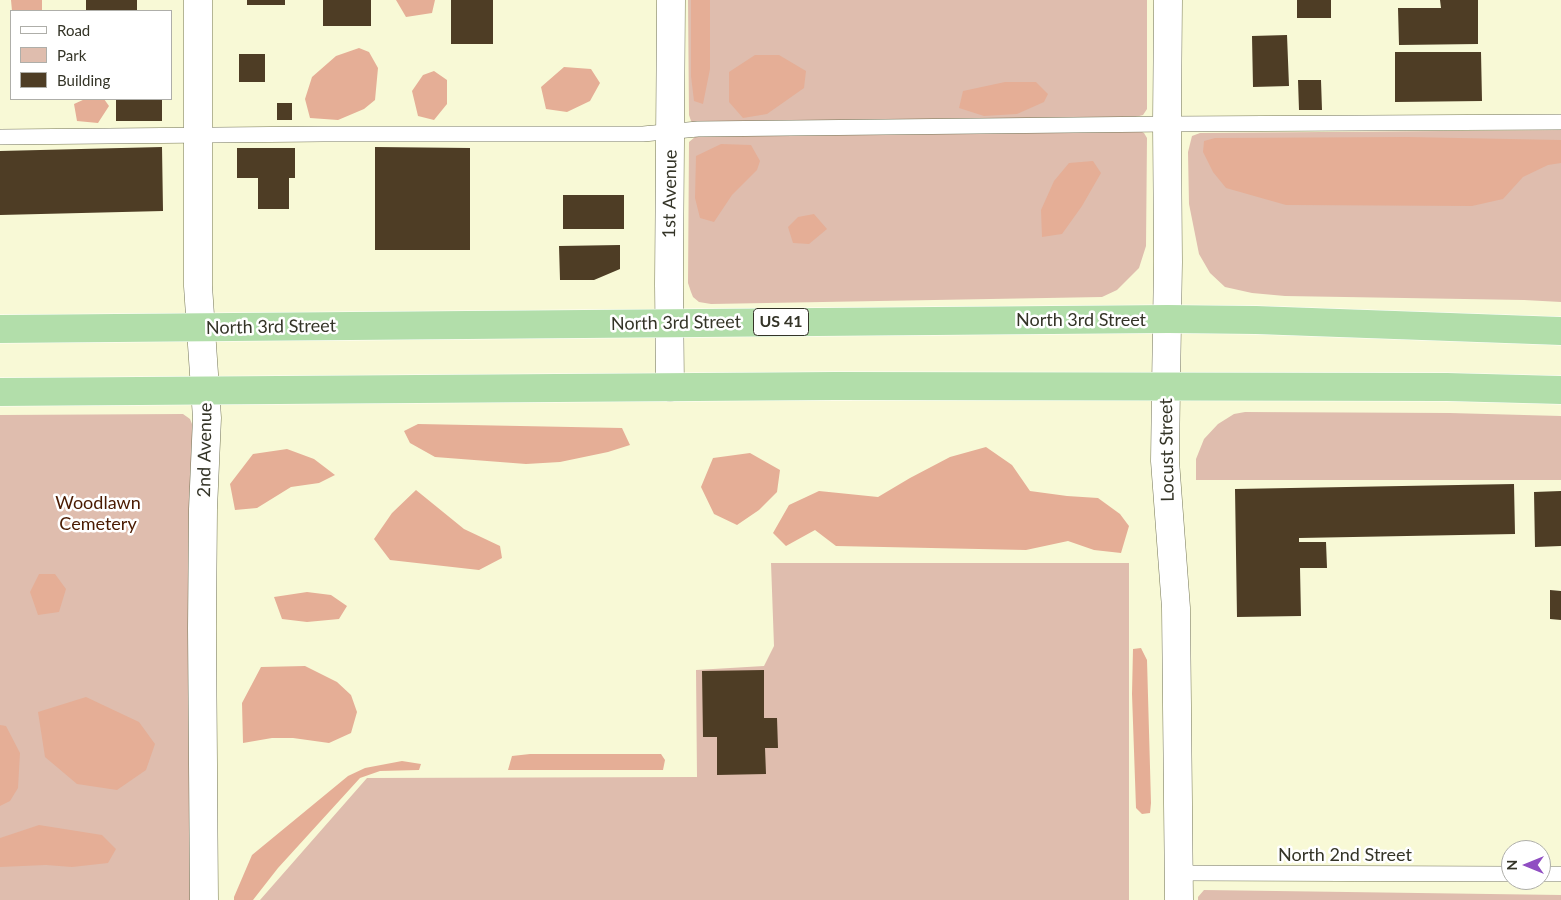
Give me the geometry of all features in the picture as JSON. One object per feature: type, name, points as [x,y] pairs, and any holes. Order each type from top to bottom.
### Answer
[{"type":"highway","name":"North 3rd Street","points":[[0,329],[1168,319],[1256,320],[1561,332]]},
{"type":"highway","points":[[0,392],[1166,386],[1447,387],[1561,390]]},
{"type":"street","name":"2nd Avenue","points":[[198,0],[198,286],[207,418],[203,509],[202,628],[204,900]]},
{"type":"street","name":"1st Avenue","points":[[670,388],[671,0]]},
{"type":"street","name":"Locust Street","points":[[1168,0],[1168,319],[1165,461],[1176,608],[1179,900]]},
{"type":"lane","points":[[0,137],[643,134],[698,129],[1561,122]]},
{"type":"lane","name":"North 2nd Street","points":[[1179,873],[1501,874]]},
{"type":"green space","points":[[688,0],[1147,0],[1147,109],[1143,115],[1132,118],[695,124],[691,121],[689,115]]},
{"type":"green space","points":[[1134,128],[1144,133],[1147,138],[1146,246],[1139,268],[1117,290],[1102,297],[711,304],[699,302],[693,297],[691,292],[688,283],[689,142],[695,137],[701,135]]},
{"type":"green space","points":[[1561,130],[1561,302],[1285,296],[1252,293],[1225,287],[1210,273],[1199,254],[1189,204],[1188,152],[1192,136],[1200,133]]},
{"type":"green space","points":[[1245,412],[1450,413],[1561,416],[1561,480],[1196,480],[1196,459],[1204,439],[1218,424],[1234,414]]},
{"type":"green space","name":"Woodlawn Cemetery","points":[[183,414],[190,419],[194,429],[193,900],[0,900],[0,415]]},
{"type":"green space","points":[[771,563],[1129,563],[1129,900],[260,900],[367,778],[697,777],[696,670],[764,666],[774,646]]},
{"type":"green space","points":[[1204,890],[1561,895],[1561,900],[1198,900],[1198,897]]},
{"type":"shaded area","points":[[11,0],[42,0],[42,10],[12,10]]},
{"type":"shaded area","points":[[396,0],[435,0],[432,13],[406,17]]},
{"type":"shaded area","points":[[691,0],[710,0],[710,69],[703,104],[694,101],[691,76]]},
{"type":"shaded area","points":[[359,48],[369,52],[378,68],[375,100],[364,109],[338,120],[310,118],[305,99],[312,77],[336,56]]},
{"type":"shaded area","points":[[755,55],[779,55],[806,71],[804,88],[767,114],[743,118],[729,102],[729,72]]},
{"type":"shaded area","points":[[564,67],[591,69],[600,83],[590,101],[567,112],[546,109],[541,87]]},
{"type":"shaded area","points":[[434,71],[447,80],[447,104],[434,120],[418,116],[412,91],[423,75]]},
{"type":"shaded area","points":[[1005,82],[1036,82],[1048,94],[1044,102],[1017,114],[984,116],[959,108],[963,91]]},
{"type":"shaded area","points":[[83,100],[105,100],[109,106],[98,123],[77,121],[74,104]]},
{"type":"shaded area","points":[[1407,137],[1561,140],[1561,163],[1548,165],[1523,177],[1503,199],[1472,206],[1286,205],[1226,188],[1213,172],[1203,152],[1204,141],[1215,138]]},
{"type":"shaded area","points":[[721,144],[751,145],[760,161],[757,170],[732,195],[714,222],[700,218],[695,198],[696,156]]},
{"type":"shaded area","points":[[1093,161],[1101,173],[1082,206],[1062,234],[1042,237],[1041,210],[1054,181],[1069,163]]},
{"type":"shaded area","points":[[814,214],[827,229],[809,244],[793,243],[788,227],[798,217]]},
{"type":"shaded area","points":[[418,424],[622,428],[630,445],[608,452],[560,462],[526,464],[435,457],[410,443],[404,431]]},
{"type":"shaded area","points":[[986,447],[1012,465],[1030,491],[1098,498],[1120,514],[1129,526],[1121,553],[1094,550],[1068,541],[1026,550],[836,546],[815,530],[786,546],[773,533],[789,505],[819,491],[878,497],[950,457]]},
{"type":"shaded area","points":[[287,449],[314,459],[335,475],[319,483],[291,487],[257,508],[235,510],[230,484],[253,454]]},
{"type":"shaded area","points":[[750,453],[780,470],[777,492],[759,510],[737,525],[714,514],[701,487],[713,458]]},
{"type":"shaded area","points":[[416,490],[464,529],[500,546],[502,558],[479,570],[390,560],[374,539],[392,513]]},
{"type":"shaded area","points":[[39,574],[55,574],[66,589],[59,612],[38,615],[30,592]]},
{"type":"shaded area","points":[[307,592],[331,595],[347,606],[339,619],[307,622],[282,619],[274,597]]},
{"type":"shaded area","points":[[1141,648],[1147,660],[1151,803],[1150,813],[1142,814],[1136,808],[1132,694],[1133,649]]},
{"type":"shaded area","points":[[305,666],[337,682],[351,695],[357,712],[351,733],[329,743],[293,738],[272,738],[243,743],[242,703],[261,667]]},
{"type":"shaded area","points":[[86,697],[139,722],[155,744],[146,770],[117,790],[77,784],[45,757],[38,712]]},
{"type":"shaded area","points":[[0,725],[6,726],[20,753],[18,788],[10,801],[0,806]]},
{"type":"shaded area","points":[[530,754],[661,754],[665,760],[663,770],[508,770],[512,756]]},
{"type":"shaded area","points":[[402,761],[421,764],[419,770],[380,771],[360,778],[278,868],[253,900],[234,900],[252,855],[348,776],[365,768]]},
{"type":"shaded area","points":[[39,825],[102,835],[116,849],[108,863],[72,867],[46,865],[0,867],[0,838]]},
{"type":"building","points":[[86,0],[137,0],[137,10],[86,10]]},
{"type":"building","points":[[247,0],[285,0],[285,5],[247,5]]},
{"type":"building","points":[[323,0],[371,0],[371,26],[323,26]]},
{"type":"building","points":[[451,0],[493,0],[493,44],[451,44]]},
{"type":"building","points":[[1297,0],[1331,0],[1331,18],[1297,18]]},
{"type":"building","points":[[1440,0],[1478,0],[1478,44],[1399,45],[1398,8],[1441,8]]},
{"type":"building","points":[[1287,35],[1289,86],[1253,87],[1252,36]]},
{"type":"building","points":[[1395,52],[1481,52],[1482,101],[1395,102]]},
{"type":"building","points":[[239,54],[265,54],[265,82],[239,82]]},
{"type":"building","points":[[1298,80],[1321,80],[1322,110],[1299,110]]},
{"type":"building","points":[[116,100],[162,100],[162,121],[116,121]]},
{"type":"building","points":[[277,103],[292,103],[292,120],[277,120]]},
{"type":"building","points":[[162,147],[163,211],[0,215],[0,151]]},
{"type":"building","points":[[375,147],[470,148],[470,250],[375,250]]},
{"type":"building","points":[[237,148],[295,148],[295,178],[289,178],[289,209],[258,209],[258,178],[237,178]]},
{"type":"building","points":[[563,195],[624,195],[624,229],[563,229]]},
{"type":"building","points":[[620,245],[620,269],[594,280],[560,280],[559,246]]},
{"type":"building","points":[[1514,484],[1515,534],[1299,538],[1299,542],[1326,542],[1327,568],[1300,568],[1301,616],[1237,617],[1235,489]]},
{"type":"building","points":[[1561,491],[1561,546],[1535,547],[1534,492]]},
{"type":"building","points":[[1550,590],[1561,591],[1561,620],[1550,619]]},
{"type":"building","points":[[764,670],[764,718],[777,718],[778,748],[765,748],[766,774],[717,775],[717,737],[703,737],[702,671]]}]
